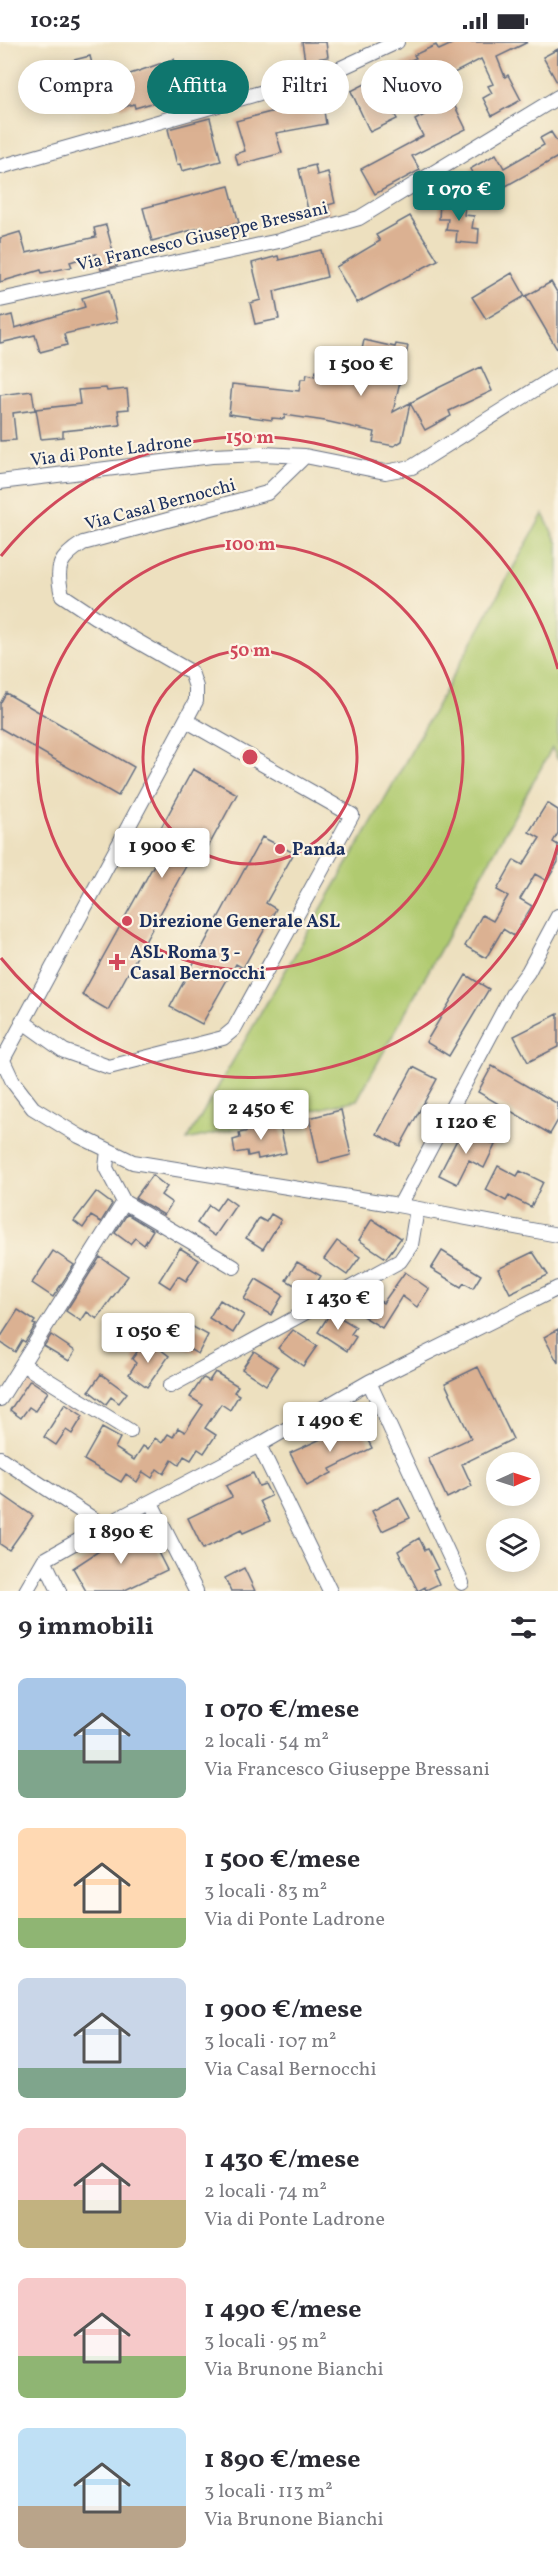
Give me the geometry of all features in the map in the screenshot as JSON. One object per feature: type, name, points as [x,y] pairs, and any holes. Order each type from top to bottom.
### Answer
[{"type":"street","points":[[0,167],[339,69],[397,42]]},
{"type":"street","name":"Via Francesco Giuseppe Bressani","points":[[0,300],[279,241],[359,218],[558,97]]},
{"type":"street","name":"Via di Ponte Ladrone","points":[[0,482],[212,456],[262,454],[305,456],[385,472],[412,467],[558,375]]},
{"type":"street","name":"Via Casal Bernocchi","points":[[1,1060],[196,701],[196,687],[191,672],[95,617],[63,595],[57,575],[67,553],[84,543],[267,493],[305,456]]},
{"type":"street","points":[[22,1021],[64,1051],[109,1067],[223,1038],[234,1029],[348,823],[352,815],[187,721]]},
{"type":"street","points":[[400,1206],[498,1021],[558,916]]},
{"type":"street","points":[[1,1060],[13,1082],[33,1108],[80,1136],[133,1162],[400,1206],[558,1235]]},
{"type":"street","points":[[108,1150],[106,1168],[124,1202],[234,1267]]},
{"type":"street","points":[[0,1399],[124,1202]]},
{"type":"street","points":[[170,1386],[400,1261],[411,1245],[417,1209]]},
{"type":"street","points":[[26,1591],[44,1560],[104,1526],[260,1445],[369,1382],[558,1288]]},
{"type":"street","points":[[22,1364],[130,1431]]},
{"type":"street","points":[[369,1382],[462,1583]]},
{"type":"street","points":[[260,1445],[330,1591]]},
{"type":"street","points":[[0,1458],[104,1526]]},
{"type":"street","points":[[151,1503],[196,1591]]},
{"type":"street","points":[[44,1560],[59,1591]]},
{"type":"green space","points":[[543,514],[558,544],[558,760],[552,748],[357,1100],[187,1140],[373,820]]},
{"type":"building","points":[[302,42],[326,42],[328,57],[305,60]]},
{"type":"building","points":[[456,42],[528,42],[497,57],[505,77],[508,75],[521,100],[492,116],[483,98],[492,93],[488,86],[493,84],[481,59],[463,68],[463,60],[411,60],[416,58],[414,55],[436,45],[439,50]]},
{"type":"building","points":[[558,49],[558,84],[543,57]]},
{"type":"building","points":[[90,56],[91,60],[74,60]]},
{"type":"building","points":[[147,68],[147,104],[135,108],[135,72]]},
{"type":"building","points":[[361,86],[361,113],[351,91]]},
{"type":"building","points":[[263,114],[324,114],[326,124],[276,133],[282,153],[238,165],[235,154],[245,151],[236,121]]},
{"type":"building","points":[[362,114],[394,114],[397,119],[370,132]]},
{"type":"building","points":[[426,114],[459,114],[466,129],[412,156],[420,170],[375,194],[361,169],[423,136],[415,120]]},
{"type":"building","points":[[210,118],[221,161],[182,171],[180,164],[177,165],[168,129]]},
{"type":"building","points":[[551,132],[558,143],[558,157],[486,197],[470,169],[496,154],[504,168],[544,145],[540,138]]},
{"type":"building","points":[[315,165],[317,175],[328,172],[335,203],[328,205],[331,215],[319,218],[316,208],[308,210],[299,169]]},
{"type":"building","points":[[229,186],[239,223],[204,232],[203,227],[152,241],[143,208]]},
{"type":"building","points":[[440,201],[465,204],[464,215],[474,216],[472,228],[479,229],[478,244],[456,242],[457,231],[446,230],[448,219],[439,219]]},
{"type":"building","points":[[410,216],[438,260],[357,303],[336,267],[380,241],[376,235]]},
{"type":"building","points":[[106,225],[117,266],[101,270],[96,254],[70,262],[72,267],[42,273],[41,270],[0,282],[0,238],[20,232],[26,253],[96,237],[94,228]]},
{"type":"building","points":[[321,250],[327,277],[274,291],[279,319],[255,324],[250,303],[261,300],[252,263],[278,256],[279,260]]},
{"type":"building","points":[[512,273],[525,296],[486,319],[472,297]]},
{"type":"building","points":[[551,282],[558,294],[558,351],[526,296]]},
{"type":"building","points":[[109,290],[117,322],[64,334],[67,345],[40,352],[35,335],[0,343],[0,318],[12,315],[15,328],[85,307],[82,298]]},
{"type":"building","points":[[364,340],[395,347],[396,344],[408,346],[393,412],[438,388],[481,367],[492,391],[449,411],[451,416],[425,430],[410,403],[402,441],[394,446],[373,442],[375,432],[325,421],[285,415],[284,419],[272,418],[272,420],[229,414],[232,384],[299,391],[301,379],[306,379],[307,374],[315,376],[316,371],[356,378]]},
{"type":"building","points":[[106,388],[107,391],[127,389],[129,409],[118,410],[120,425],[63,431],[63,437],[41,439],[36,409],[80,404],[78,390]]},
{"type":"building","points":[[32,391],[35,410],[13,413],[16,440],[0,441],[0,395]]},
{"type":"building","points":[[6,693],[134,767],[118,796],[0,728],[0,704]]},
{"type":"building","points":[[193,769],[237,794],[201,860],[192,855],[108,1010],[82,995],[167,841],[157,835]]},
{"type":"building","points":[[547,803],[558,810],[558,833],[553,842],[558,845],[558,862],[547,881],[535,874],[520,899],[532,906],[514,936],[503,929],[486,958],[465,946],[482,915],[493,921],[508,896],[497,890],[514,860],[523,865],[540,838],[529,832]]},
{"type":"building","points":[[262,837],[294,853],[266,903],[276,909],[243,968],[236,964],[202,1024],[170,1007]]},
{"type":"building","points":[[466,975],[489,989],[449,1056],[426,1042]]},
{"type":"building","points":[[558,1014],[558,1047],[528,1062],[514,1036]]},
{"type":"building","points":[[492,1066],[558,1104],[558,1120],[550,1134],[478,1092]]},
{"type":"building","points":[[413,1067],[437,1079],[400,1146],[377,1134]]},
{"type":"building","points":[[341,1110],[351,1155],[319,1163],[309,1118]]},
{"type":"building","points":[[279,1121],[286,1153],[258,1159],[257,1154],[248,1156],[247,1151],[235,1153],[233,1140],[240,1138],[239,1133],[249,1131],[248,1127]]},
{"type":"building","points":[[463,1128],[495,1145],[484,1168],[469,1160],[457,1184],[439,1175]]},
{"type":"building","points":[[498,1166],[517,1176],[520,1171],[543,1182],[531,1207],[509,1196],[506,1201],[486,1190]]},
{"type":"building","points":[[152,1175],[167,1187],[161,1195],[172,1203],[164,1215],[135,1198]]},
{"type":"building","points":[[96,1192],[112,1204],[101,1222],[91,1216],[83,1228],[74,1221]]},
{"type":"building","points":[[225,1197],[236,1205],[215,1236],[197,1223],[209,1205],[216,1210]]},
{"type":"building","points":[[127,1214],[153,1230],[144,1245],[135,1238],[130,1244],[115,1233]]},
{"type":"building","points":[[271,1214],[281,1220],[263,1249],[246,1238],[259,1218],[266,1222]]},
{"type":"building","points":[[372,1219],[401,1238],[386,1258],[359,1240]]},
{"type":"building","points":[[337,1241],[360,1257],[347,1275],[324,1259]]},
{"type":"building","points":[[180,1248],[199,1260],[186,1281],[178,1276],[170,1288],[159,1281]]},
{"type":"building","points":[[53,1251],[74,1265],[53,1297],[32,1283]]},
{"type":"building","points":[[442,1251],[481,1275],[473,1288],[464,1283],[461,1287],[431,1269]]},
{"type":"building","points":[[533,1252],[548,1275],[510,1293],[498,1269]]},
{"type":"building","points":[[100,1257],[128,1276],[97,1319],[87,1312],[81,1321],[66,1311]]},
{"type":"building","points":[[297,1262],[321,1276],[310,1294],[286,1280]]},
{"type":"building","points":[[405,1272],[429,1289],[417,1307],[402,1296],[382,1328],[356,1312],[368,1294],[383,1303]]},
{"type":"building","points":[[256,1279],[283,1295],[271,1315],[244,1299]]},
{"type":"building","points":[[220,1300],[244,1315],[233,1333],[209,1318]]},
{"type":"building","points":[[18,1310],[35,1321],[33,1324],[36,1325],[25,1342],[22,1340],[15,1352],[0,1342],[0,1338]]},
{"type":"building","points":[[331,1312],[356,1327],[351,1334],[356,1337],[347,1351],[318,1332]]},
{"type":"building","points":[[182,1321],[208,1335],[198,1354],[172,1340]]},
{"type":"building","points":[[558,1329],[558,1363],[544,1337]]},
{"type":"building","points":[[293,1330],[317,1346],[303,1366],[278,1348]]},
{"type":"building","points":[[51,1335],[75,1351],[69,1361],[44,1346]]},
{"type":"building","points":[[144,1342],[154,1349],[156,1346],[169,1356],[147,1387],[129,1374],[136,1363],[132,1359]]},
{"type":"building","points":[[254,1351],[278,1367],[266,1385],[242,1369]]},
{"type":"building","points":[[478,1367],[513,1439],[462,1464],[472,1486],[447,1498],[428,1458],[471,1438],[445,1383]]},
{"type":"building","points":[[215,1372],[238,1386],[234,1392],[239,1395],[230,1410],[221,1404],[205,1428],[216,1435],[204,1453],[198,1449],[191,1460],[184,1456],[179,1465],[172,1460],[164,1474],[157,1469],[152,1478],[143,1472],[137,1482],[126,1474],[121,1482],[84,1460],[102,1428],[120,1438],[115,1448],[134,1460],[143,1446],[148,1449],[155,1438],[162,1443],[168,1434],[173,1437],[178,1428],[185,1432],[203,1405],[190,1397],[202,1379],[209,1381]]},
{"type":"building","points":[[101,1374],[127,1393],[119,1403],[111,1397],[106,1404],[89,1391]]},
{"type":"building","points":[[30,1380],[48,1392],[35,1411],[29,1407],[21,1418],[10,1410]]},
{"type":"building","points":[[65,1404],[83,1416],[72,1434],[66,1430],[56,1445],[44,1437]]},
{"type":"building","points":[[358,1422],[372,1448],[330,1469],[332,1473],[307,1486],[290,1453]]},
{"type":"building","points":[[253,1473],[259,1486],[265,1484],[271,1496],[260,1501],[270,1521],[243,1533],[241,1530],[203,1549],[188,1518],[232,1497],[226,1486]]},
{"type":"building","points":[[0,1493],[33,1516],[9,1550],[0,1544]]},
{"type":"building","points":[[399,1497],[410,1518],[382,1531],[372,1511]]},
{"type":"building","points":[[146,1529],[167,1570],[123,1591],[86,1591],[73,1568],[102,1549]]},
{"type":"building","points":[[419,1538],[425,1550],[428,1549],[438,1569],[433,1571],[439,1584],[418,1591],[398,1551]]},
{"type":"building","points":[[244,1568],[255,1591],[231,1591],[225,1578]]},
{"type":"place","name":"Panda","points":[[280,849]]},
{"type":"place","name":"Direzione Generale ASL","points":[[127,921]]},
{"type":"place","name":"ASL Roma 3 - Casal Bernocchi","points":[[117,962]]}]
